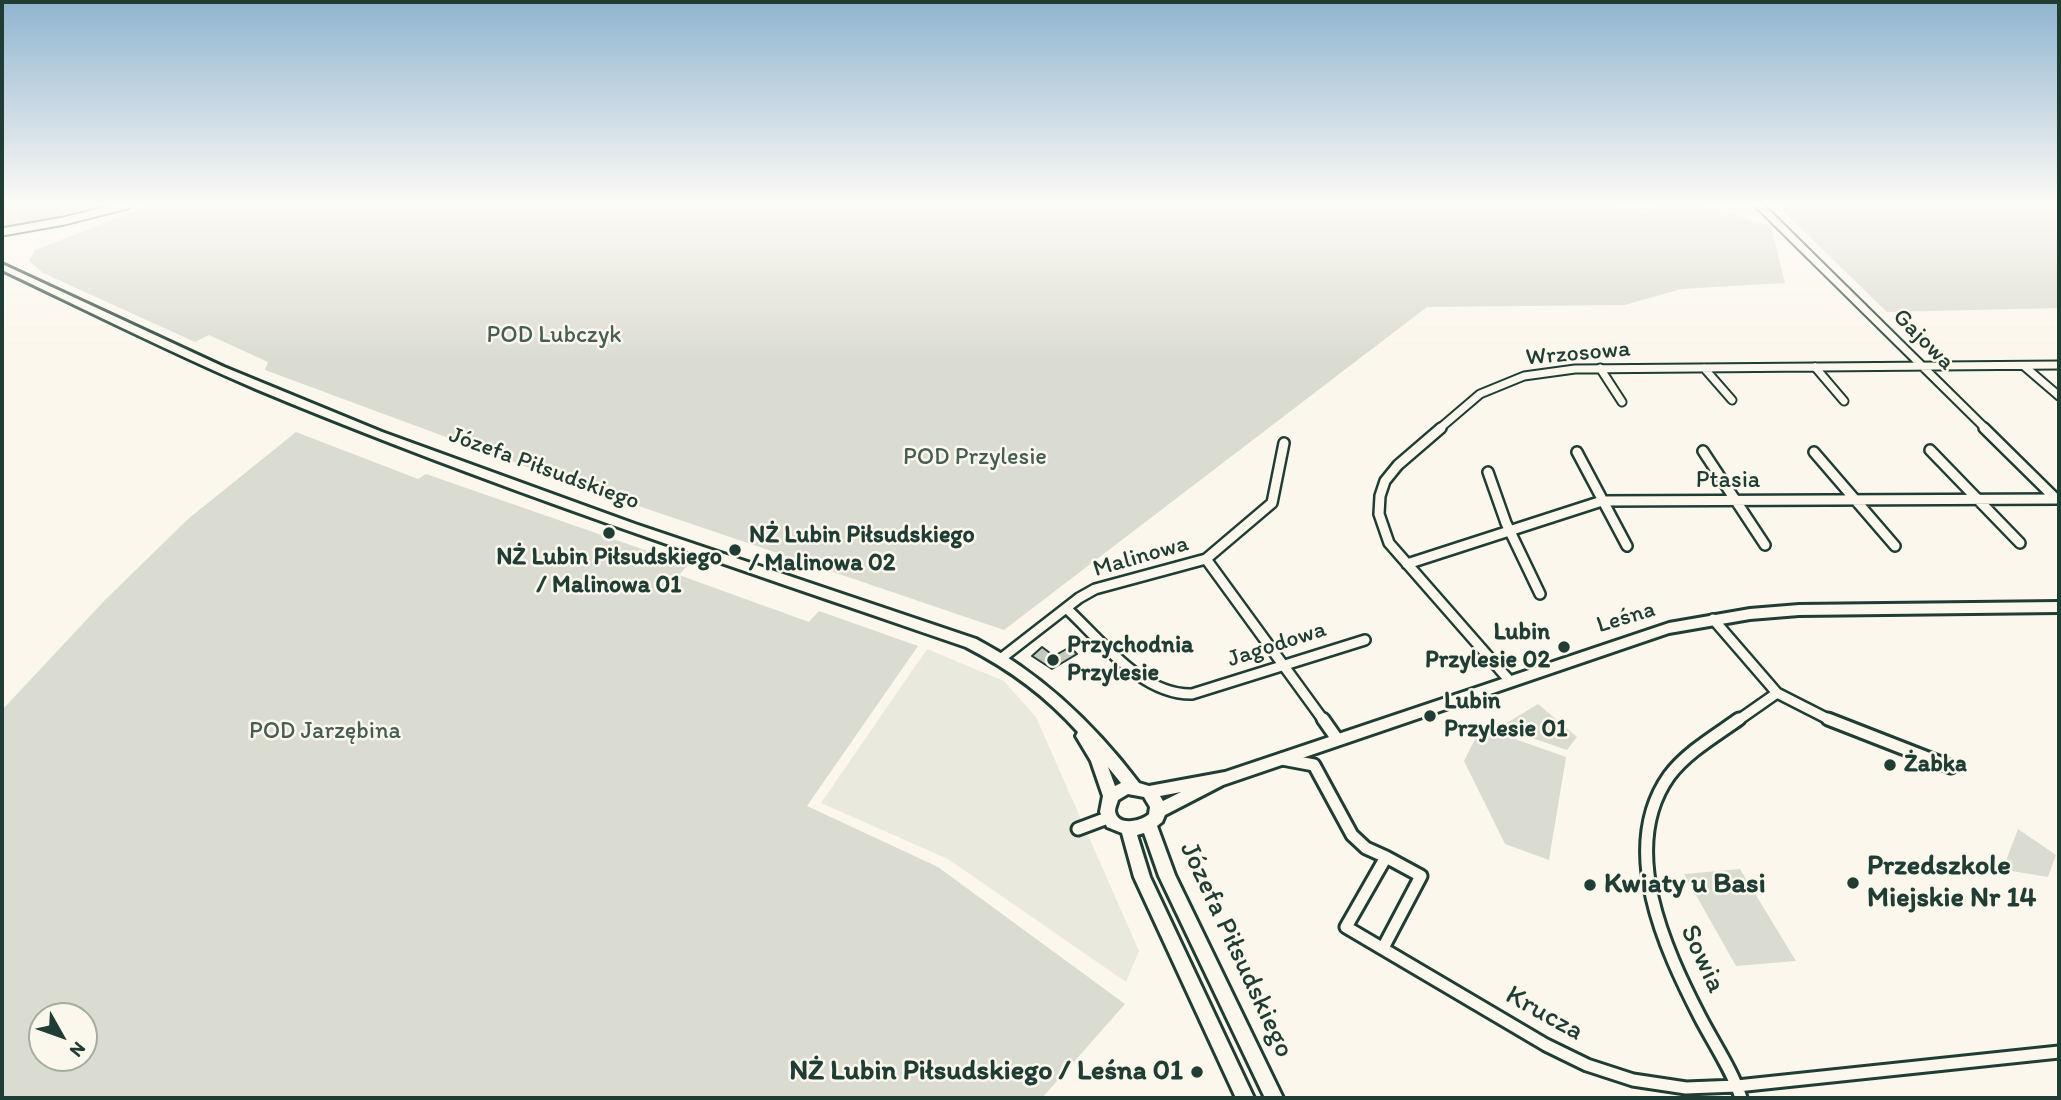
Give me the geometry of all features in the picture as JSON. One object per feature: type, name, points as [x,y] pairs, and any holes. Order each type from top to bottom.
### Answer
[{"type":"street","name":"Gajowa","points":[[1811,256],[2058,500]]},
{"type":"street","name":"Józefa Piłsudskiego","points":[[2,267],[249,382],[325,413],[517,487],[971,643],[1003,657],[1040,684],[1141,789]]},
{"type":"street","name":"Wrzosowa","points":[[1509,680],[1389,543],[1378,514],[1382,488],[1398,465],[1474,398],[1497,385],[1548,371],[2059,365]]},
{"type":"street","points":[[2024,366],[2059,396]]},
{"type":"street","points":[[1815,367],[1844,401]]},
{"type":"street","points":[[1704,368],[1732,400]]},
{"type":"street","points":[[1600,369],[1622,402]]},
{"type":"street","name":"Malinowa","points":[[1003,657],[1095,589],[1206,559],[1272,503],[1284,443]]},
{"type":"street","points":[[1930,450],[2020,543]]},
{"type":"street","points":[[1577,452],[1627,546]]},
{"type":"street","points":[[1703,452],[1765,545]]},
{"type":"street","points":[[1814,452],[1895,547]]},
{"type":"street","points":[[1488,472],[1509,529],[1539,594]]},
{"type":"street","name":"Ptasia","points":[[1406,564],[1602,501],[2058,500]]},
{"type":"street","points":[[1206,559],[1337,739]]},
{"type":"street","name":"Jagodowa","points":[[1066,608],[1143,680],[1154,687],[1178,695],[1192,694],[1365,639]]},
{"type":"street","name":"Leśna","points":[[1153,818],[1224,778],[1669,628],[1713,619],[1799,610],[2058,608]]},
{"type":"street","points":[[1713,619],[1777,693],[1865,736],[1951,767]]},
{"type":"street","name":"Sowia","points":[[1739,1092],[1676,965],[1656,916],[1646,859],[1653,809],[1669,777],[1700,749],[1777,693]]},
{"type":"street","name":"Józefa Piłsudskiego","points":[[1067,712],[1098,759],[1111,796]]},
{"type":"street","points":[[1280,758],[1314,765],[1352,835],[1366,848],[1421,876],[1383,948]]},
{"type":"street","name":"Leśna","points":[[1141,789],[1224,778]]},
{"type":"street","points":[[1121,788],[1141,789],[1154,798],[1153,818],[1128,829],[1110,817],[1108,810],[1111,796],[1121,788]]},
{"type":"street","points":[[1078,829],[1110,817]]},
{"type":"street","name":"Józefa Piłsudskiego","points":[[1153,818],[1167,876],[1274,1098]]},
{"type":"street","name":"Józefa Piłsudskiego","points":[[1128,829],[1142,877],[1245,1098]]},
{"type":"street","name":"Krucza","points":[[1386,856],[1346,927],[1546,1045],[1587,1065],[1633,1080],[1739,1092],[2059,1052]]},
{"type":"shaded area","points":[[927,649],[1004,681],[1036,717],[1139,951],[1126,982],[948,859],[821,803]]},
{"type":"green space","name":"POD Przylesie","points":[[32,256],[1778,256],[1785,283],[1681,289],[1625,305],[1427,307],[1004,630],[562,480],[265,370],[268,362],[209,335],[195,342],[43,273],[29,261]]},
{"type":"green space","points":[[1830,256],[2059,256],[2059,308],[1887,312]]},
{"type":"green space","name":"POD Jarzębina","points":[[296,432],[418,479],[426,474],[688,565],[679,575],[809,622],[819,611],[918,646],[807,806],[938,867],[1125,1004],[1042,1098],[2,1098],[2,710],[105,600],[188,519]]},
{"type":"green space","points":[[1538,704],[1577,737],[1567,750],[1500,727]]},
{"type":"green space","points":[[1481,727],[1566,757],[1549,860],[1505,844],[1464,761]]},
{"type":"green space","points":[[2018,829],[2056,855],[2048,877],[2006,870],[2004,866]]},
{"type":"green space","points":[[1740,869],[1796,961],[1736,966],[1684,874]]},
{"type":"building","name":"Przychodnia Przylesie","points":[[1042,647],[1054,656],[1070,647],[1077,654],[1052,669],[1032,656]]},
{"type":"place","name":"NŻ Lubin Piłsudskiego / Malinowa 01","points":[[609,533]]},
{"type":"place","name":"NŻ Lubin Piłsudskiego / Malinowa 02","points":[[735,550]]},
{"type":"place","name":"Lubin Przylesie 02","points":[[1564,647]]},
{"type":"place","name":"Przychodnia Przylesie","points":[[1053,660]]},
{"type":"place","name":"Lubin Przylesie 01","points":[[1430,716]]},
{"type":"place","name":"Żabka","points":[[1890,765]]},
{"type":"place","name":"Przedszkole Miejskie Nr 14","points":[[1853,883]]},
{"type":"place","name":"Kwiaty u Basi","points":[[1590,885]]},
{"type":"place","name":"NŻ Lubin Piłsudskiego / Leśna 01","points":[[1197,1072]]},
{"type":"park label","name":"POD Lubczyk","points":[[554,336]]}]
